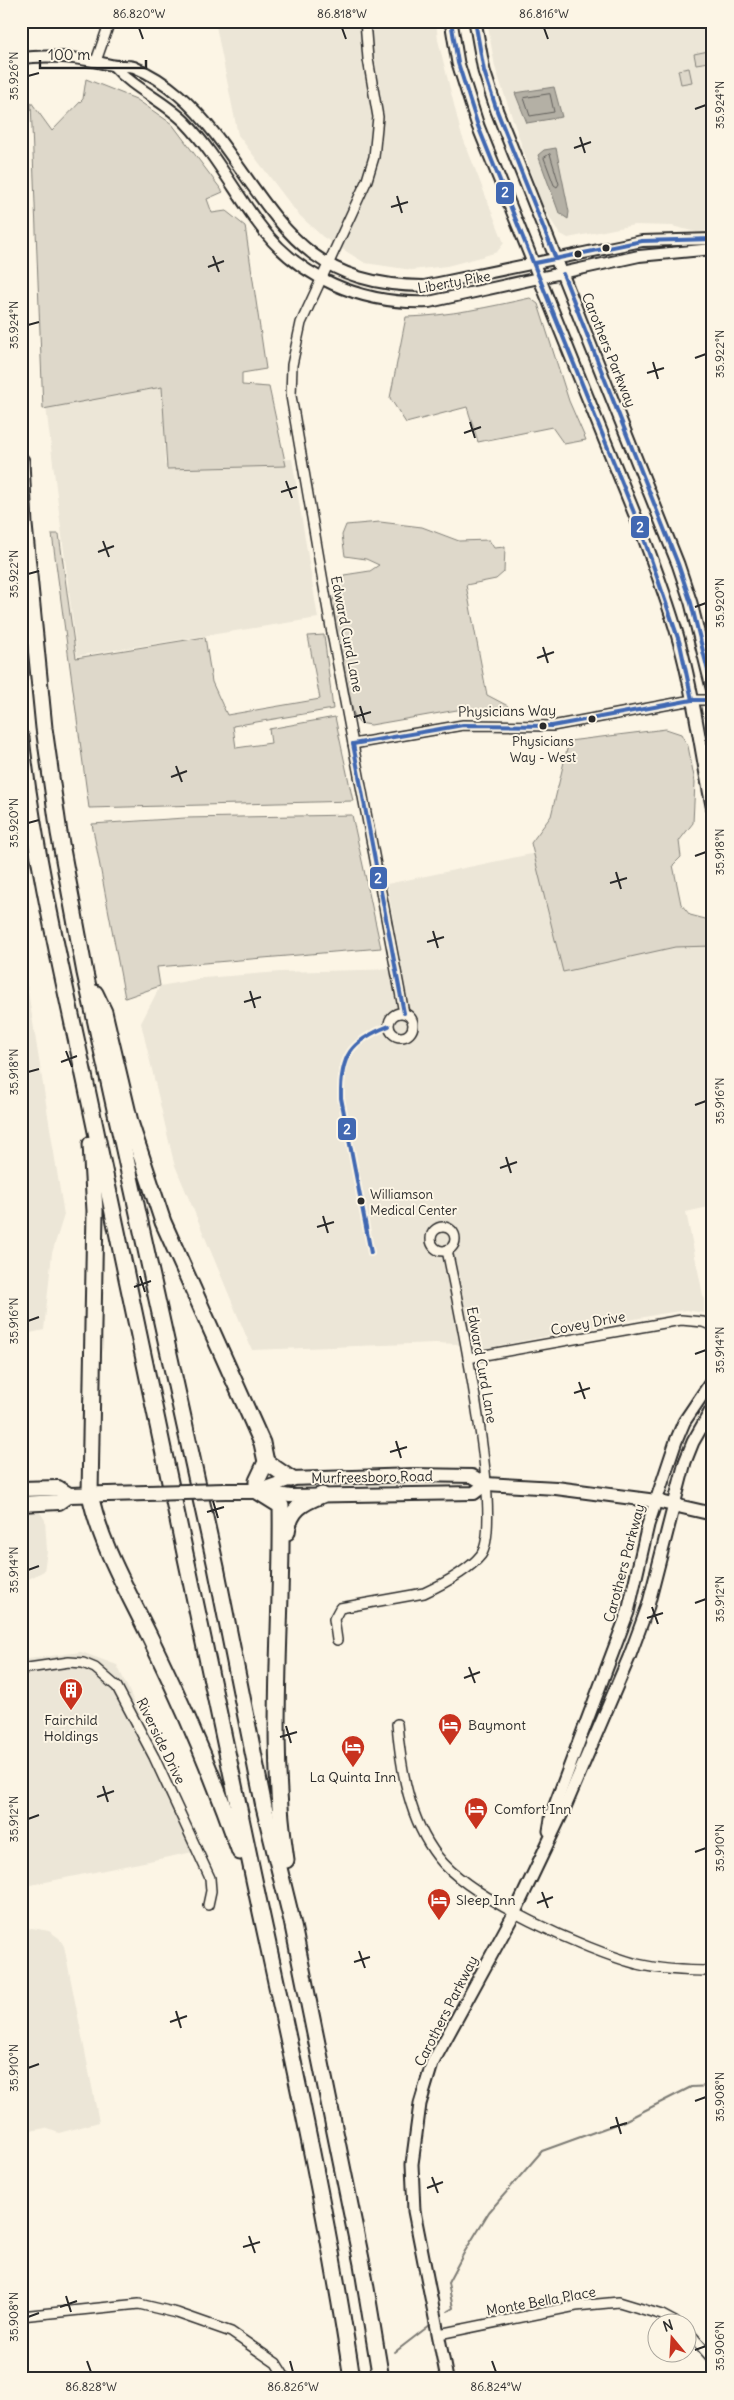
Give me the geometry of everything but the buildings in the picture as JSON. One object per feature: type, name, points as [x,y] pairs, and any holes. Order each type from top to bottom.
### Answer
[{"type":"highway","points":[[21,461],[24,525],[44,728],[60,833],[85,972],[212,1548],[264,1807],[292,1921],[360,2254],[381,2379]]},
{"type":"highway","points":[[21,738],[28,801],[69,1009],[338,2283],[352,2379]]},
{"type":"highway","points":[[85,972],[104,1012],[130,1122],[163,1222],[262,1443],[266,1462],[257,1481],[258,1491],[281,1506],[282,1547],[276,1733],[282,1831],[292,1921]]},
{"type":"highway","points":[[69,1009],[79,1088],[91,1141],[95,1211],[90,1348],[90,1494],[96,1522],[157,1651],[222,1799],[262,1918]]},
{"type":"highway","points":[[266,1462],[290,1479]]},
{"type":"highway","name":"Murfreesboro Road","points":[[21,1489],[58,1488],[69,1495]]},
{"type":"highway","name":"Murfreesboro Road","points":[[21,1504],[59,1502],[69,1495],[258,1491]]},
{"type":"highway","points":[[282,1547],[286,1539],[288,1521],[293,1511],[301,1504],[322,1495]]},
{"type":"main road","points":[[451,21],[458,63],[475,117],[641,530],[680,644],[713,810]]},
{"type":"main road","name":"Carothers Parkway","points":[[474,21],[484,71],[497,111],[678,564],[691,603],[713,691]]},
{"type":"main road","name":"Carothers Parkway","points":[[546,1845],[552,1813],[628,1612],[656,1501],[676,1441],[684,1422],[713,1379]]},
{"type":"main road","name":"Carothers Parkway","points":[[447,2379],[414,2211],[412,2164],[420,2104],[432,2064],[515,1912],[614,1695],[640,1632],[674,1504],[693,1442],[713,1407]]},
{"type":"main road","name":"Murfreesboro Road","points":[[258,1491],[290,1479],[472,1476],[486,1484],[556,1488],[656,1501],[713,1514]]},
{"type":"main road","name":"Murfreesboro Road","points":[[258,1491],[290,1496],[474,1493],[486,1484]]},
{"type":"street","points":[[96,61],[110,21]]},
{"type":"street","name":"Edward Curd Lane","points":[[365,21],[368,59],[378,117],[378,135],[374,157],[329,265],[301,323],[294,349],[291,396],[353,744],[404,1013]]},
{"type":"street","name":"Liberty Pike","points":[[21,58],[50,56],[96,61],[114,66],[131,66],[151,75],[182,97],[200,115],[276,220],[293,238],[329,265],[359,278],[398,286],[424,286],[642,240],[713,239]]},
{"type":"street","name":"Liberty Pike","points":[[114,66],[125,79],[166,105],[184,122],[271,239],[303,268],[321,279],[348,290],[375,298],[412,303],[452,298],[639,256],[713,249]]},
{"type":"street","points":[[235,190],[248,181]]},
{"type":"street","name":"Physicians Way","points":[[692,700],[713,691]]},
{"type":"street","name":"Physicians Way","points":[[353,744],[462,725],[552,726],[692,700],[713,700]]},
{"type":"street","name":"Edward Curd Lane","points":[[337,1640],[334,1619],[340,1608],[424,1593],[456,1575],[481,1554],[488,1530],[486,1484],[468,1358],[446,1250]]},
{"type":"street","name":"Covey Drive","points":[[468,1358],[681,1320],[703,1322],[713,1326]]},
{"type":"street","name":"Riverside Drive","points":[[21,1670],[68,1662],[83,1663],[95,1668],[117,1687],[154,1757],[210,1878],[211,1891],[208,1905]]},
{"type":"street","points":[[598,1690],[614,1695]]},
{"type":"street","points":[[397,1724],[403,1778],[413,1810],[437,1856],[448,1869],[471,1887],[515,1912],[592,1949],[638,1964],[676,1971],[713,1971]]},
{"type":"street","name":"Monte Bella Place","points":[[438,2334],[576,2306],[619,2302],[652,2312]]},
{"type":"street","points":[[21,2316],[139,2304],[177,2313],[231,2332],[276,2363],[286,2379]]},
{"type":"street","points":[[696,2340],[713,2360]]},
{"type":"shaded area","points":[[215,21],[436,21],[438,40],[461,133],[504,243],[497,252],[447,266],[412,270],[365,263],[323,237],[298,214],[238,135]]},
{"type":"shaded area","points":[[487,21],[713,21],[713,231],[696,232],[672,226],[634,225],[568,238],[559,233],[542,205],[495,67]]},
{"type":"shaded area","points":[[713,50],[713,65],[710,66],[709,62],[696,64],[694,54]]},
{"type":"shaded area","points":[[689,68],[692,82],[681,84],[678,70]]},
{"type":"shaded area","points":[[86,79],[136,99],[172,124],[223,192],[207,199],[212,213],[226,211],[245,226],[266,369],[242,373],[242,385],[269,387],[286,466],[167,469],[162,387],[43,409],[31,102],[52,131],[83,99]]},
{"type":"shaded area","points":[[530,298],[538,304],[569,401],[586,440],[564,444],[552,427],[478,442],[467,407],[406,423],[390,398],[406,317],[453,313]]},
{"type":"shaded area","points":[[163,385],[165,465],[292,459],[318,618],[77,656],[46,407]]},
{"type":"shaded area","points":[[380,522],[422,527],[459,541],[489,540],[494,548],[505,547],[504,572],[496,579],[466,585],[487,695],[508,706],[507,713],[457,710],[371,725],[359,723],[353,712],[331,604],[344,575],[370,571],[379,565],[366,559],[345,556],[342,535],[346,525]]},
{"type":"shaded area","points":[[52,534],[59,534],[76,658],[205,637],[212,682],[227,715],[320,699],[308,636],[324,635],[333,709],[233,726],[236,748],[271,743],[269,729],[335,717],[353,801],[89,808]]},
{"type":"shaded area","points":[[666,729],[681,734],[688,746],[695,782],[693,823],[679,841],[681,857],[673,865],[681,904],[690,915],[713,921],[713,946],[675,947],[563,972],[531,843],[551,816],[569,741]]},
{"type":"shaded area","points":[[352,815],[381,948],[157,967],[160,986],[125,998],[92,824],[185,818]]},
{"type":"shaded area","name":"Williamson Medical Center","points":[[541,852],[713,929],[713,1206],[686,1212],[704,1300],[704,1313],[686,1310],[660,1314],[471,1351],[457,1344],[436,1343],[252,1350],[174,1163],[141,1023],[160,986],[203,978],[280,972],[402,969],[387,884]]},
{"type":"shaded area","points":[[21,948],[64,1215],[52,1253],[44,1330],[21,1335]]},
{"type":"shaded area","points":[[21,1484],[45,1520],[47,1551],[44,1571],[21,1583]]},
{"type":"shaded area","points":[[81,1652],[117,1665],[145,1725],[163,1776],[198,1851],[21,1887],[21,1660]]},
{"type":"shaded area","points":[[32,1928],[49,1931],[59,1938],[64,1946],[99,2122],[59,2133],[45,2128],[21,2133],[21,1930]]},
{"type":"water","points":[[554,87],[562,117],[527,123],[515,93]]},
{"type":"water","points":[[556,148],[569,212],[568,219],[559,213],[538,155],[544,150]]},
{"type":"waterway","points":[[448,2311],[453,2308],[448,2283],[465,2251],[489,2212],[542,2151],[622,2122],[691,2087],[713,2086]]},
{"type":"waterway","points":[[395,2352],[430,2325]]},
{"type":"transit line","name":"2","points":[[451,21],[458,63],[478,126],[641,530],[680,644],[692,700]]},
{"type":"transit line","name":"2","points":[[475,21],[484,71],[497,111],[556,259]]},
{"type":"transit line","name":"2","points":[[535,263],[642,241],[713,239]]},
{"type":"transit line","name":"2","points":[[563,274],[678,564],[691,603],[713,691]]},
{"type":"transit line","name":"2","points":[[353,744],[463,725],[552,726],[692,700],[712,700]]},
{"type":"transit line","name":"2","points":[[353,744],[404,1013]]},
{"type":"transit line","name":"2","points":[[371,1253],[341,1098],[341,1083],[345,1061],[356,1044],[389,1026]]},
{"type":"place","name":"Physicians Way - West","points":[[543,726]]},
{"type":"place","name":"Williamson Medical Center","points":[[361,1201]]},
{"type":"place","name":"Fairchild Holdings","points":[[71,1711]]},
{"type":"place","name":"Baymont","points":[[450,1746]]},
{"type":"place","name":"La Quinta Inn","points":[[353,1768]]},
{"type":"place","name":"Comfort Inn","points":[[476,1830]]},
{"type":"place","name":"Sleep Inn","points":[[439,1921]]}]
